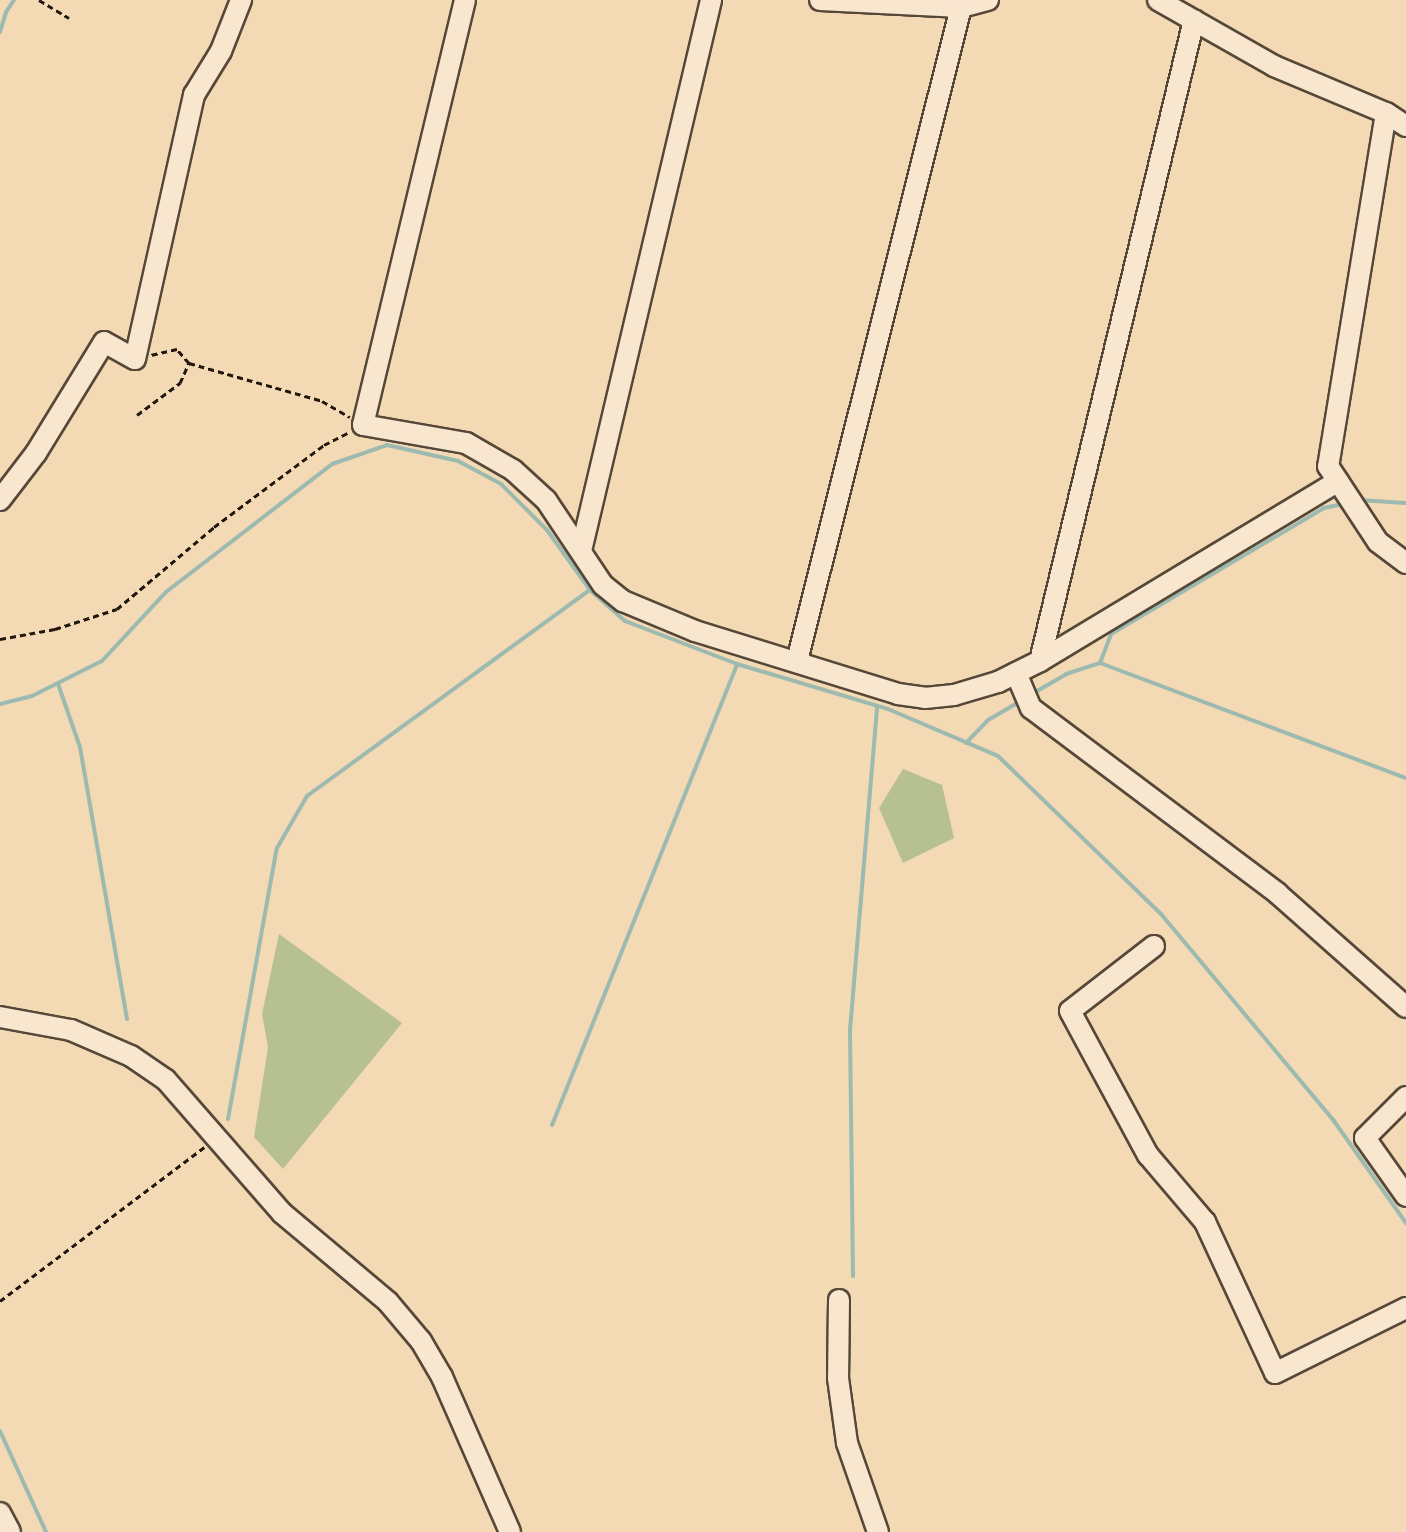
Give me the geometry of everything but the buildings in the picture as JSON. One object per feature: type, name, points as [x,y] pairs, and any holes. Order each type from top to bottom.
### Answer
[{"type":"street","points":[[0,500],[36,453],[104,342],[135,359],[194,95],[221,51],[241,0]]},
{"type":"street","points":[[465,0],[363,425],[466,443],[513,470],[546,500],[603,585],[623,601],[695,631],[898,694],[925,698],[954,695],[1040,661],[1338,481]]},
{"type":"street","points":[[581,551],[711,0]]},
{"type":"street","points":[[820,0],[961,7],[988,0]]},
{"type":"street","points":[[1158,0],[1274,66],[1386,113],[1406,126]]},
{"type":"street","points":[[797,661],[961,7]]},
{"type":"street","points":[[1040,661],[1194,20]]},
{"type":"street","points":[[1386,113],[1328,466],[1378,542],[1406,563]]},
{"type":"street","points":[[1016,673],[1031,708],[1277,893],[1406,1007]]},
{"type":"street","points":[[1154,946],[1070,1011],[1148,1155],[1205,1222],[1275,1373],[1406,1308]]},
{"type":"street","points":[[0,1017],[71,1030],[131,1056],[166,1080],[282,1213],[388,1302],[421,1341],[442,1377],[510,1532]]},
{"type":"street","points":[[1406,1097],[1365,1138],[1406,1196]]},
{"type":"street","points":[[839,1300],[838,1378],[847,1443],[878,1532]]},
{"type":"street","points":[[0,1513],[10,1532]]},
{"type":"path","points":[[39,0],[69,18]]},
{"type":"path","points":[[135,359],[177,349],[189,363],[322,401],[363,425]]},
{"type":"path","points":[[137,415],[180,383],[189,363]]},
{"type":"path","points":[[0,639],[55,629],[117,609],[214,527],[324,445],[363,425]]},
{"type":"path","points":[[0,1301],[216,1137]]},
{"type":"green space","points":[[903,769],[942,785],[954,838],[903,863],[879,808]]},
{"type":"green space","points":[[279,934],[402,1023],[283,1169],[254,1137],[268,1047],[262,1014]]},
{"type":"waterway","points":[[0,32],[6,12],[14,0]]},
{"type":"waterway","points":[[0,704],[32,696],[102,661],[166,592],[332,464],[387,445],[458,461],[501,484],[547,530],[590,590],[625,621],[737,664],[888,709],[998,756],[1161,914],[1334,1121],[1406,1223]]},
{"type":"waterway","points":[[1359,500],[1406,503]]},
{"type":"waterway","points":[[1100,663],[1111,634],[1324,508],[1343,504]]},
{"type":"waterway","points":[[228,1119],[277,848],[307,796],[590,590]]},
{"type":"waterway","points":[[1032,694],[1066,674],[1100,663],[1406,778]]},
{"type":"waterway","points":[[552,1125],[737,664]]},
{"type":"waterway","points":[[58,684],[80,747],[127,1019]]},
{"type":"waterway","points":[[966,743],[988,720],[1021,701]]},
{"type":"waterway","points":[[853,1276],[850,1030],[877,706]]},
{"type":"waterway","points":[[0,1431],[46,1532]]}]
